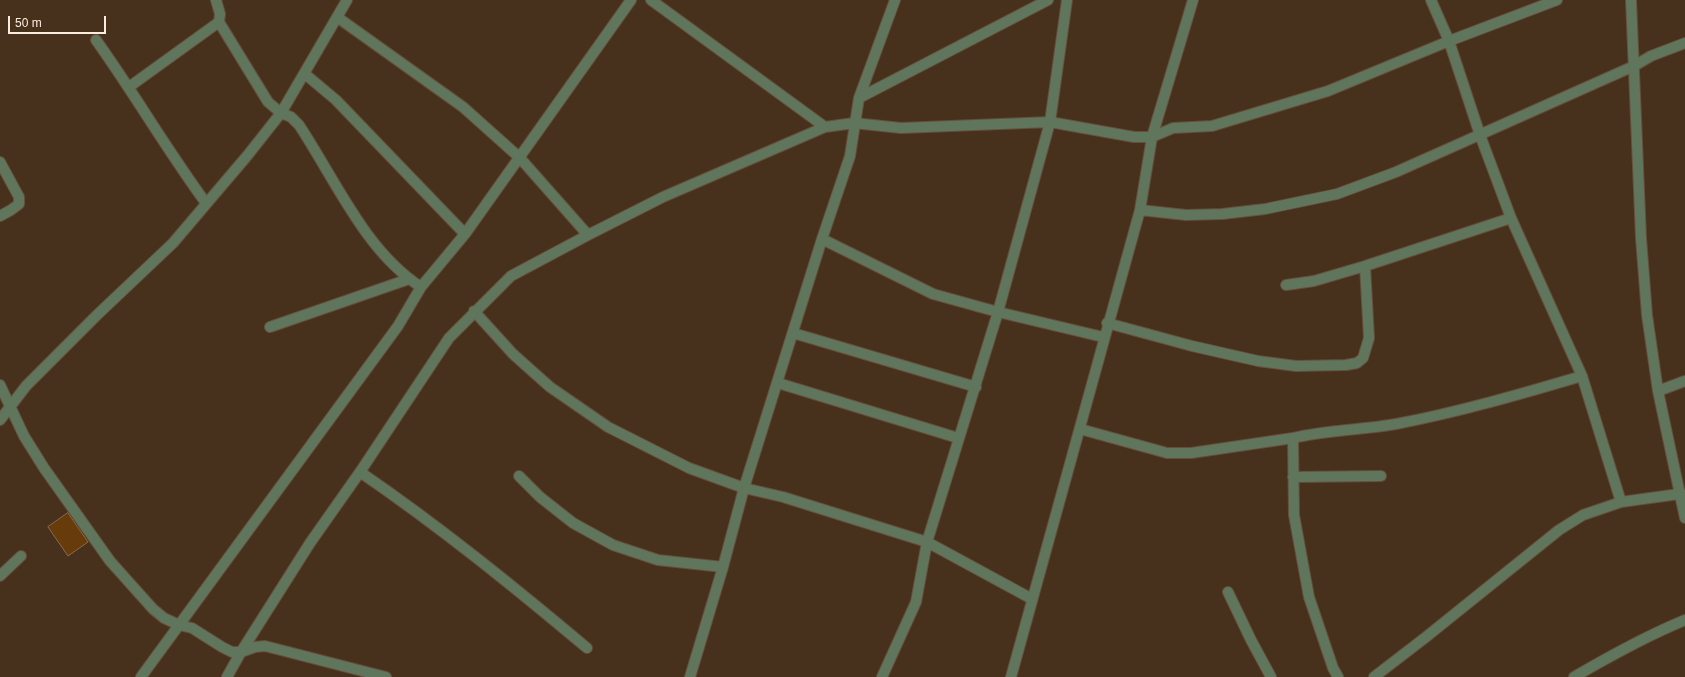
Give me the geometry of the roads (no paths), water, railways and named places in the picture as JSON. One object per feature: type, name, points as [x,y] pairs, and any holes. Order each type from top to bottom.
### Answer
[{"type":"street","points":[[216,0],[220,14],[219,22],[268,102],[299,125],[351,210],[373,242],[409,279],[421,286]]},
{"type":"street","points":[[0,420],[26,386],[97,315],[173,243],[247,156],[281,113],[347,0]]},
{"type":"street","points":[[141,677],[398,326],[421,286],[466,234],[631,0]]},
{"type":"street","points":[[651,0],[825,127]]},
{"type":"street","points":[[690,677],[723,567],[744,488],[822,239],[850,156],[859,98],[895,0]]},
{"type":"street","points":[[859,98],[1048,0]]},
{"type":"street","points":[[882,677],[916,602],[927,542],[998,312],[1050,122],[1064,9],[1067,0]]},
{"type":"street","points":[[1011,677],[1080,429],[1103,337],[1140,210],[1152,137],[1193,0]]},
{"type":"street","points":[[1431,0],[1449,41],[1480,135],[1511,218],[1582,376],[1622,502]]},
{"type":"street","points":[[227,677],[241,652],[310,543],[360,472],[449,338],[474,311],[511,276],[588,235],[663,197],[825,127],[854,123],[901,128],[1050,122],[1134,137],[1152,137],[1173,128],[1212,126],[1224,123],[1328,91],[1449,41],[1557,0]]},
{"type":"street","points":[[1630,0],[1641,238],[1647,315],[1658,391],[1682,494],[1685,518]]},
{"type":"street","points":[[337,17],[463,107],[520,158],[588,235]]},
{"type":"street","points":[[129,87],[219,22]]},
{"type":"street","points":[[96,40],[129,87],[151,124],[206,203]]},
{"type":"street","points":[[1140,210],[1186,215],[1222,214],[1265,209],[1337,194],[1396,172],[1634,66],[1651,56],[1685,44]]},
{"type":"street","points":[[305,74],[336,100],[466,234]]},
{"type":"street","points":[[0,162],[19,198],[18,204],[0,216]]},
{"type":"street","points":[[1286,285],[1314,281],[1365,266],[1511,218]]},
{"type":"street","points":[[822,239],[933,294],[998,312],[1103,337]]},
{"type":"street","points":[[1107,323],[1205,350],[1258,361],[1296,366],[1346,365],[1357,363],[1363,358],[1369,338],[1365,266]]},
{"type":"street","points":[[270,327],[409,279]]},
{"type":"street","points":[[474,311],[514,354],[550,387],[608,427],[689,468],[744,488],[783,497],[927,542],[1032,598]]},
{"type":"street","points":[[793,333],[976,387]]},
{"type":"street","points":[[1080,429],[1167,453],[1191,454],[1313,434],[1395,424],[1482,405],[1582,376]]},
{"type":"street","points":[[1658,391],[1685,381]]},
{"type":"street","points":[[778,383],[958,438]]},
{"type":"street","points":[[0,385],[11,405],[24,436],[44,468],[110,561],[153,609],[164,618],[179,625],[192,628],[232,652],[241,652],[255,647],[265,646],[386,677]]},
{"type":"street","points":[[1293,438],[1294,515],[1309,597],[1333,668],[1338,677]]},
{"type":"street","points":[[360,472],[400,499],[462,546],[586,648]]},
{"type":"street","points":[[519,476],[540,497],[573,523],[613,545],[658,560],[723,567]]},
{"type":"street","points":[[1293,477],[1381,476]]},
{"type":"street","points":[[1374,677],[1559,530],[1583,515],[1622,502],[1682,494]]},
{"type":"street","points":[[0,576],[21,556]]},
{"type":"street","points":[[1228,592],[1271,677]]},
{"type":"street","points":[[1574,677],[1608,657],[1685,620]]}]
